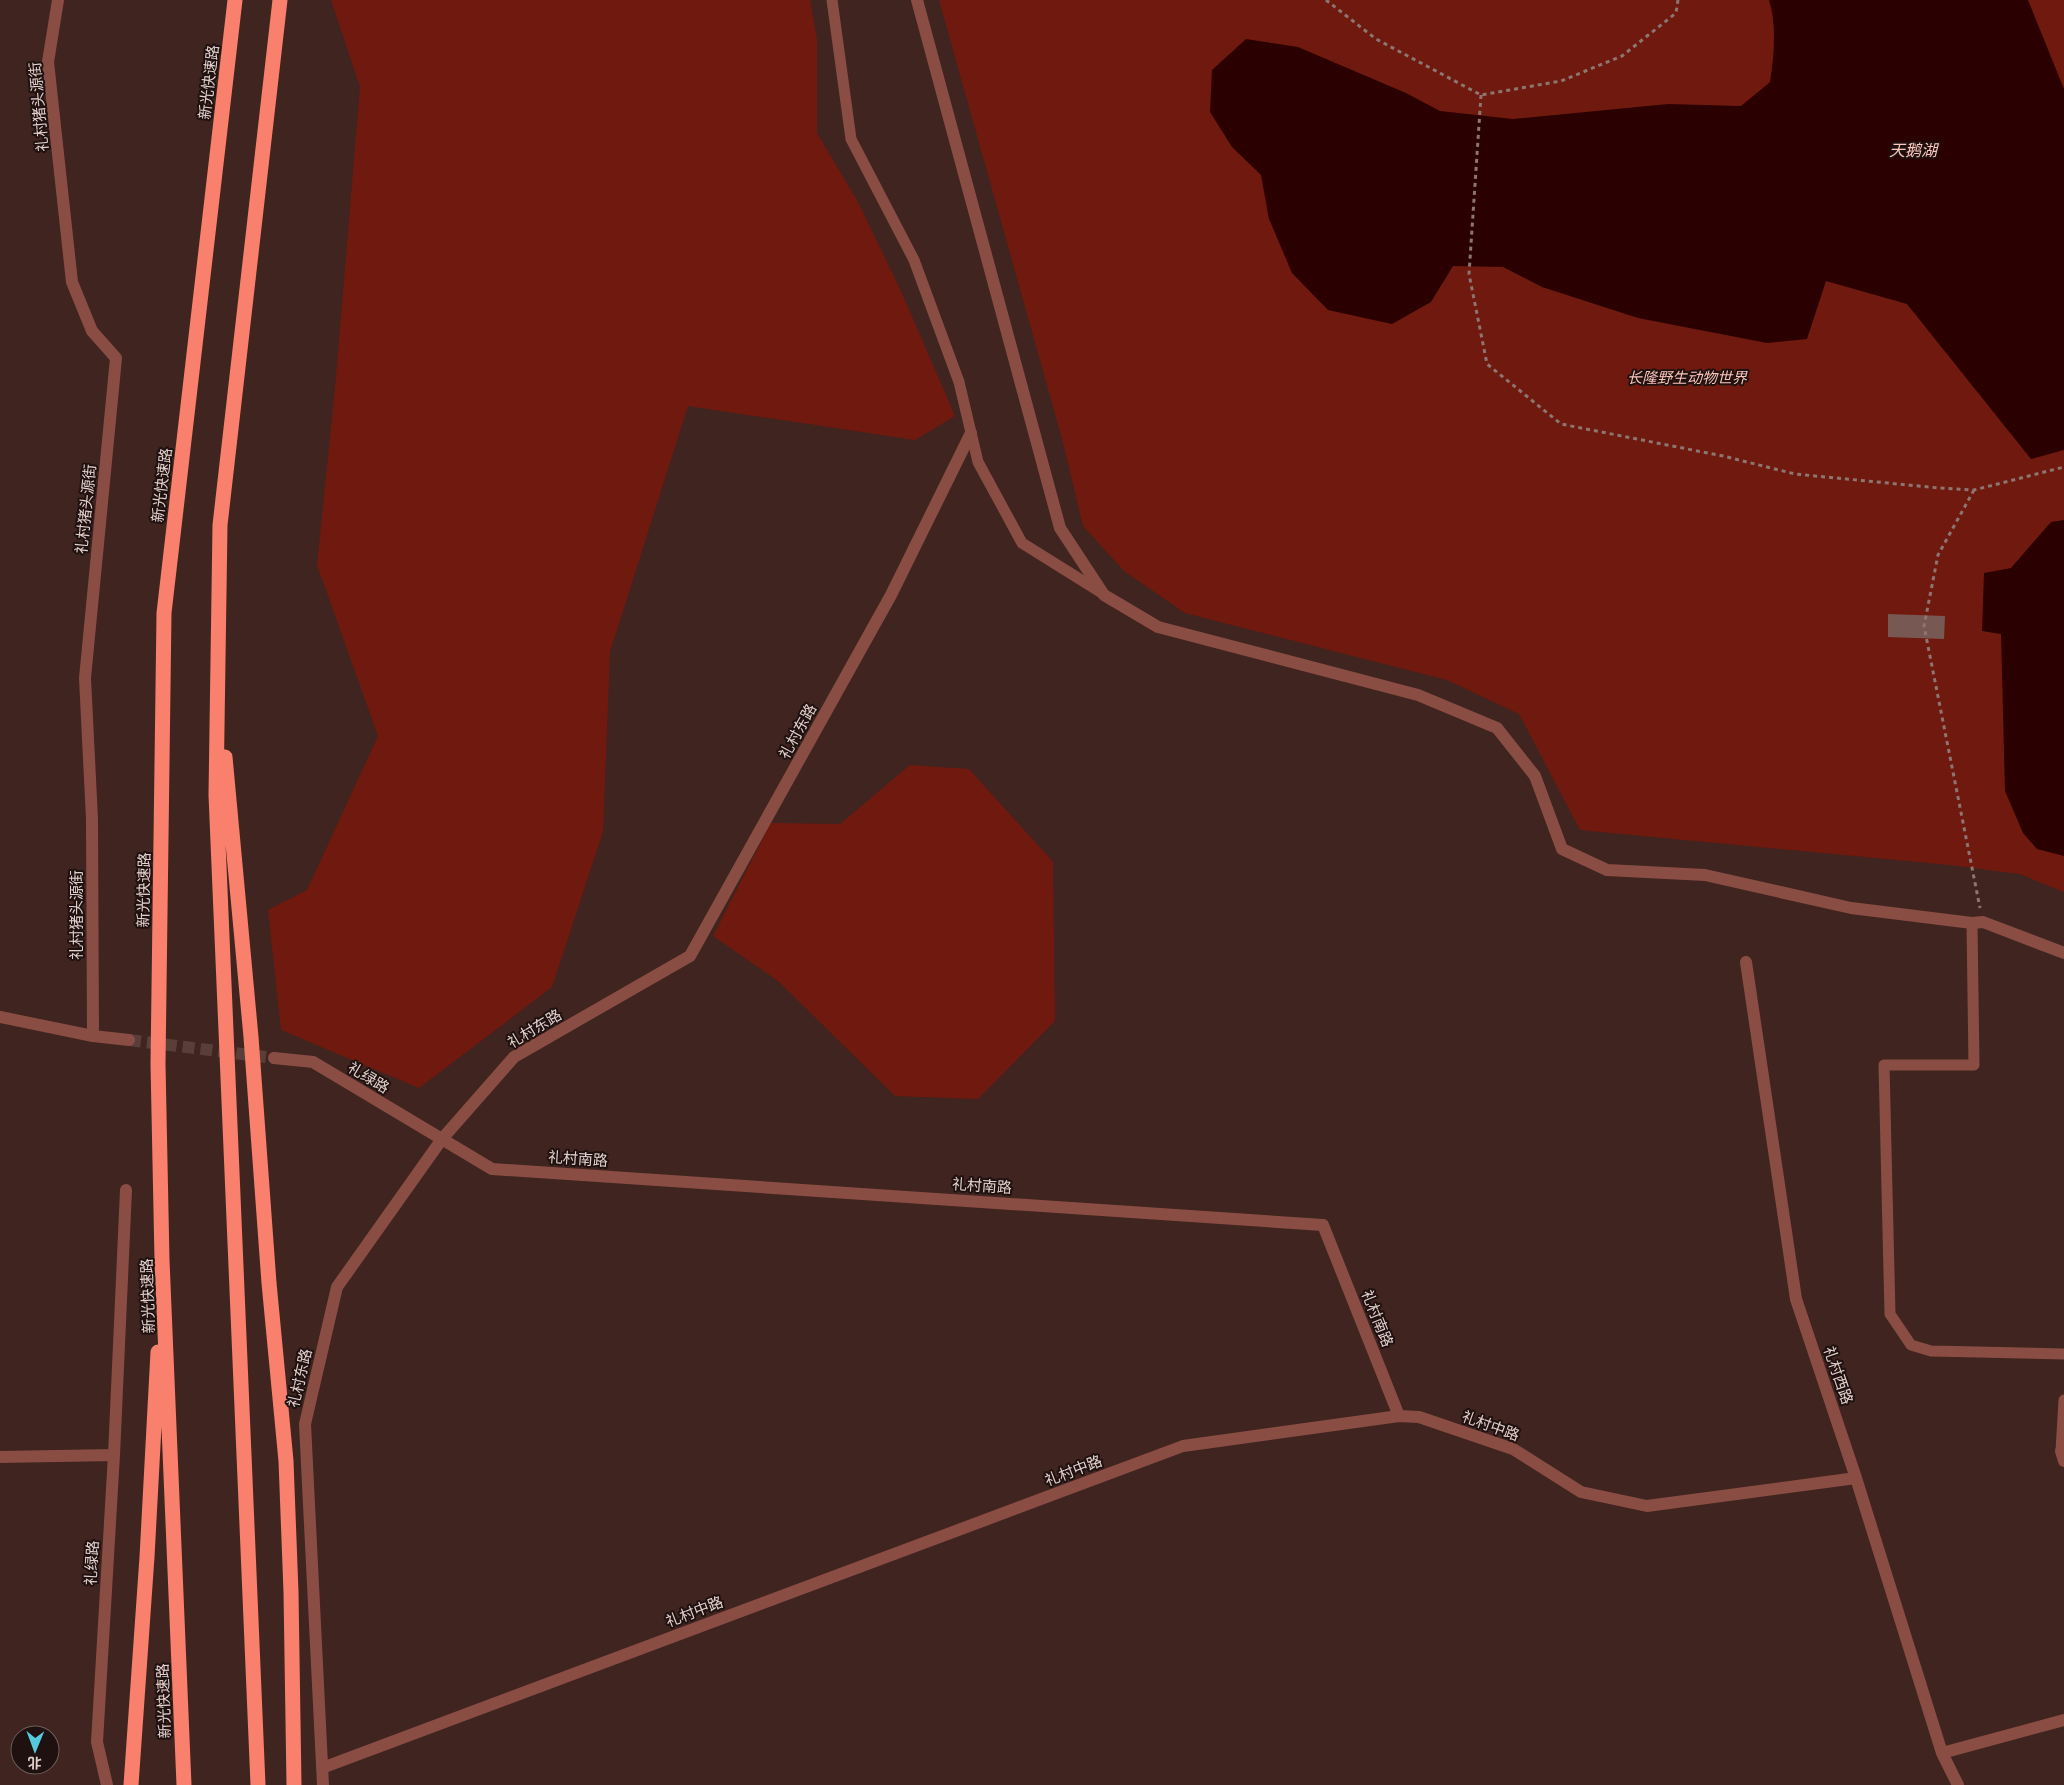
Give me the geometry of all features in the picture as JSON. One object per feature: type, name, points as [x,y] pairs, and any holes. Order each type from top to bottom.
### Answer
[{"type":"highway","name":"新光快速路","points":[[184,1785],[162,1260],[158,1064],[164,613],[235,0]]},
{"type":"highway","points":[[258,1784],[216,795],[220,525],[280,0]]},
{"type":"highway","points":[[218,676],[251,1037],[269,1283],[286,1461],[291,1592],[294,1779]]},
{"type":"highway","points":[[131,1785],[147,1556],[162,1260]]},
{"type":"street","name":"礼村猪头源街","points":[[58,0],[48,62],[72,282],[92,331],[116,358],[85,678],[92,819],[93,1036]]},
{"type":"street","points":[[917,0],[1060,528],[1104,595],[1158,626],[1418,695],[1497,728],[1535,776],[1562,849],[1607,870],[1705,875],[1851,908],[1978,923],[2064,953]]},
{"type":"street","name":"礼村东路","points":[[323,1785],[305,1424],[337,1287],[442,1139],[514,1057],[690,956],[891,596],[971,433]]},
{"type":"street","name":"礼村西路","points":[[1746,962],[1796,1299],[1856,1478],[1942,1753],[1958,1785]]},
{"type":"street","points":[[0,1017],[93,1036],[129,1040]]},
{"type":"street","name":"礼绿路","points":[[274,1058],[313,1062],[442,1139]]},
{"type":"street","name":"礼村南路","points":[[442,1139],[492,1169],[1323,1224],[1399,1416]]},
{"type":"street","name":"礼绿路","points":[[107,1785],[97,1742],[114,1455],[126,1190]]},
{"type":"street","name":"礼村中路","points":[[322,1768],[1182,1446],[1399,1416],[1418,1418],[1513,1448],[1581,1492],[1647,1506],[1856,1478]]},
{"type":"street","points":[[0,1457],[114,1455]]},
{"type":"street","points":[[1942,1753],[2064,1720]]},
{"type":"lane","points":[[832,0],[851,140],[914,260],[959,382],[978,462],[1022,543],[1104,595]]},
{"type":"lane","points":[[1978,923],[1974,1065],[1884,1065],[1890,1314],[1911,1345],[1931,1351],[2064,1354]]},
{"type":"lane","points":[[2063,1456],[2064,1400]]},
{"type":"path","points":[[1326,0],[1376,39],[1481,95],[1560,82],[1622,56],[1676,14],[1678,0]]},
{"type":"path","points":[[1481,95],[1469,274],[1487,364],[1561,424],[1723,456],[1795,474],[1974,490],[2064,467]]},
{"type":"path","points":[[1974,490],[1938,555],[1924,626],[1978,923]]},
{"type":"green space","points":[[331,0],[810,0],[817,39],[817,133],[858,202],[901,291],[955,416],[915,440],[688,406],[610,652],[603,832],[552,987],[419,1088],[281,1030],[268,910],[307,890],[378,736],[317,565],[335,388],[360,87]]},
{"type":"green space","name":"长隆野生动物世界","points":[[939,0],[2064,0],[2064,892],[2020,874],[1950,865],[1580,830],[1519,714],[1447,680],[1185,613],[1124,571],[1083,526],[1062,439]]},
{"type":"green space","points":[[910,765],[969,769],[1053,862],[1055,1021],[978,1099],[895,1096],[778,981],[713,936],[771,823],[840,824]]},
{"type":"water","name":"天鹅湖","points":[[1769,0],[2028,0],[2064,89],[2064,450],[2031,459],[1907,304],[1826,281],[1807,339],[1767,343],[1638,318],[1542,287],[1503,267],[1453,266],[1431,302],[1392,324],[1328,310],[1292,273],[1269,219],[1261,175],[1232,147],[1210,112],[1212,70],[1246,39],[1298,47],[1406,93],[1440,111],[1513,119],[1668,104],[1741,106],[1770,82],[1774,51],[1774,30]]},
{"type":"water","points":[[2064,520],[2064,856],[2037,849],[2023,833],[2005,791],[2001,634],[1982,631],[1984,573],[2011,568],[2051,522]]},
{"type":"building","points":[[1888,614],[1945,616],[1944,639],[1888,637]]},
{"type":"tunnel","points":[[129,1040],[274,1058]]}]
